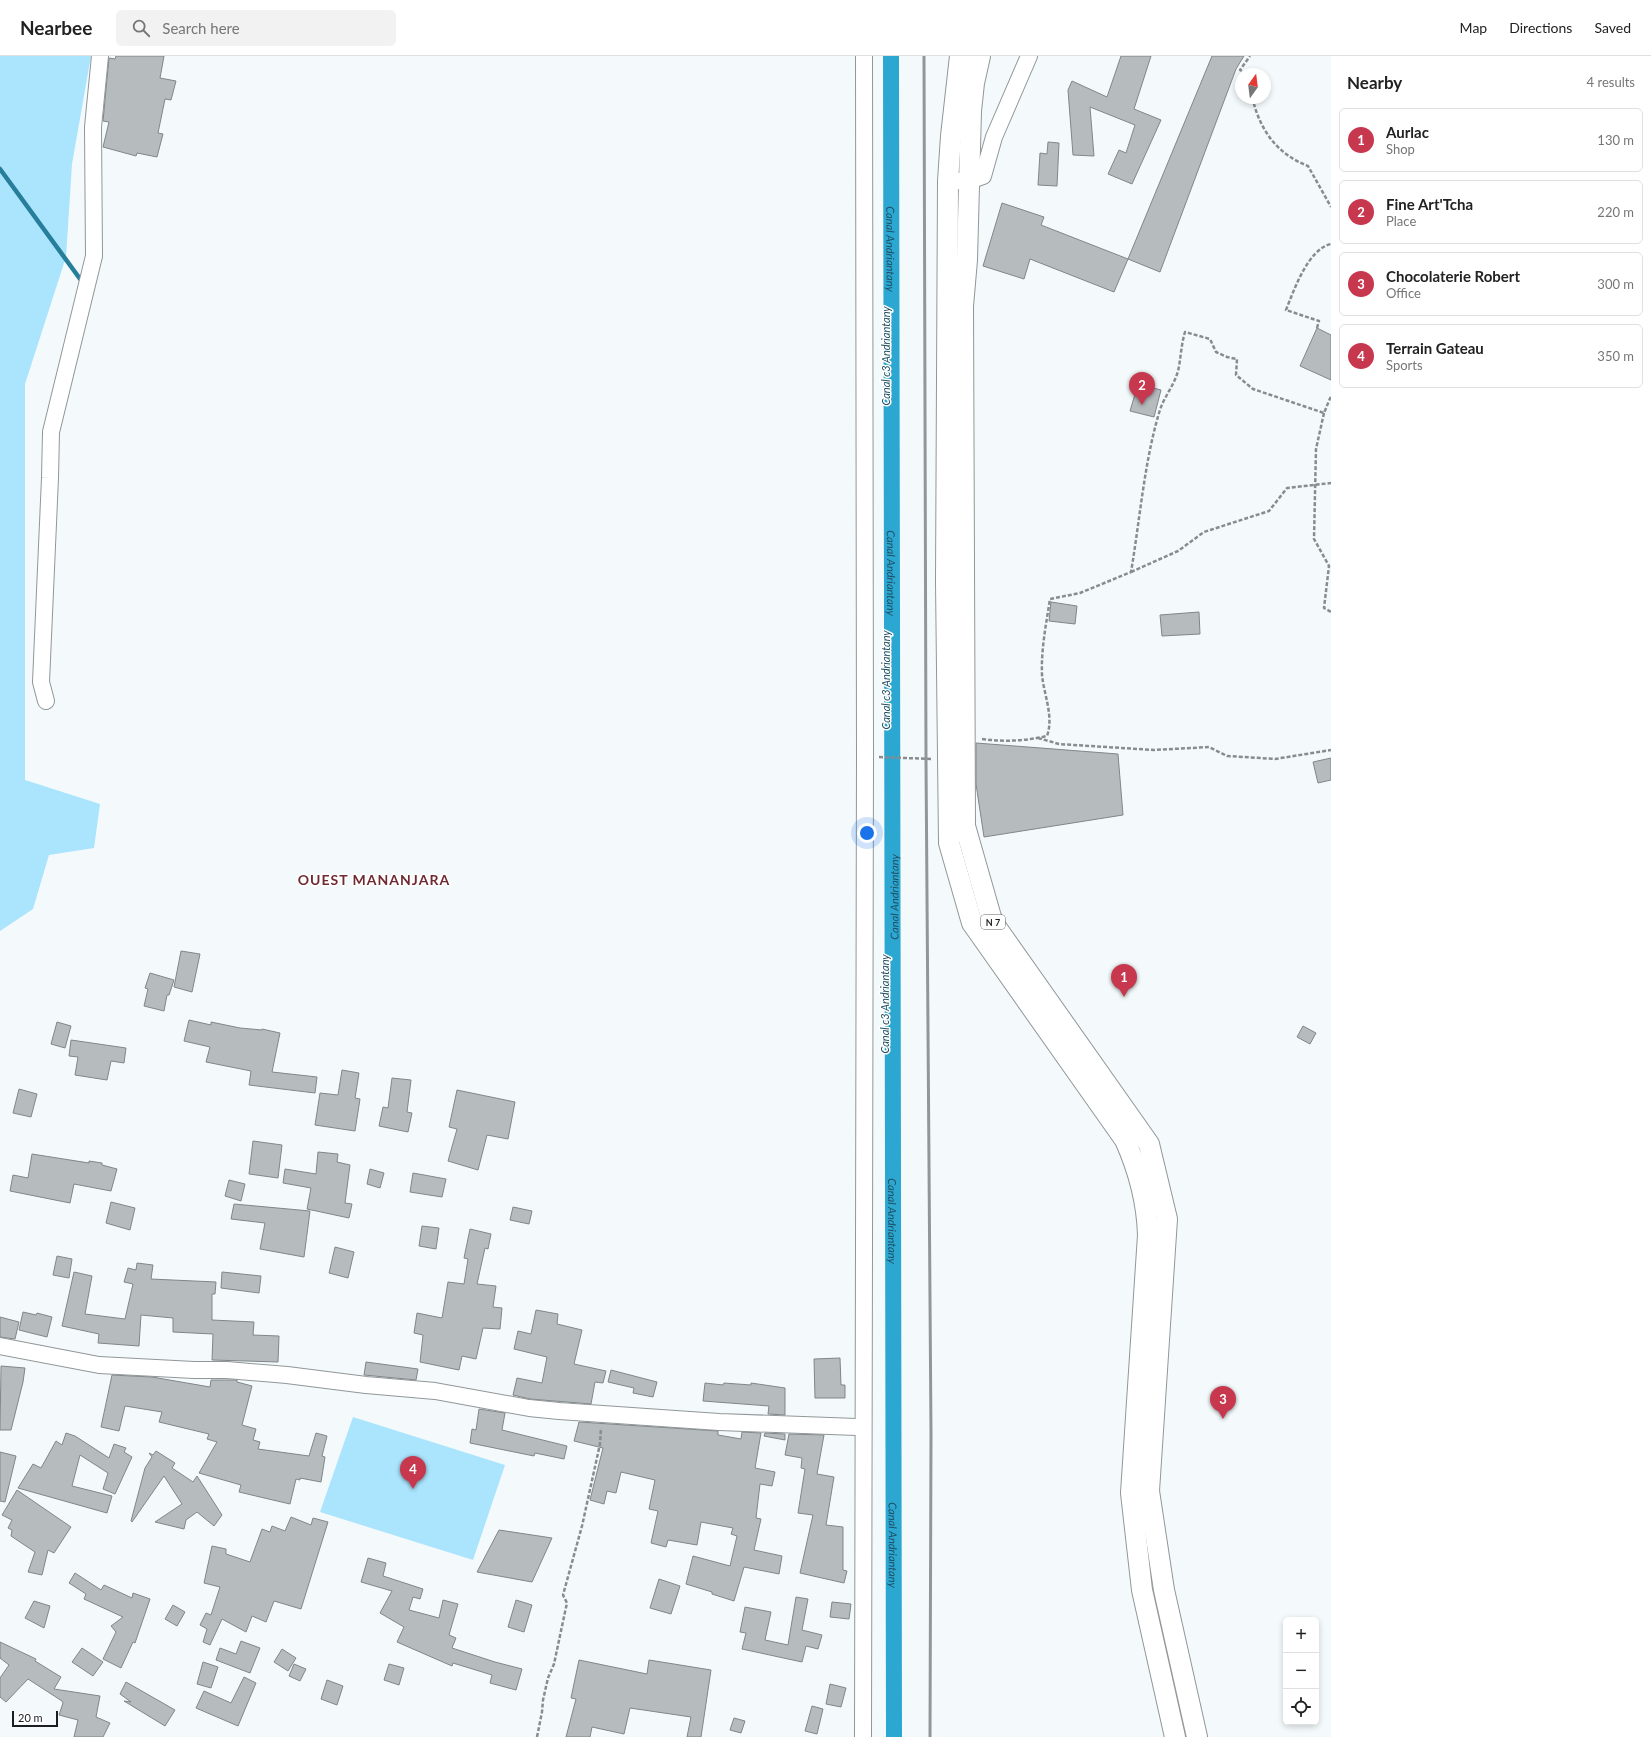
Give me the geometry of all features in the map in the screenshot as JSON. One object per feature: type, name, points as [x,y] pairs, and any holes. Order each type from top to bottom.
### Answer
[{"type":"main road","name":"N 7","points":[[960,56],[951,136],[948,181],[946,574],[949,843],[972,923],[1125,1140],[1135,1162],[1147,1220],[1148,1235],[1131,1493],[1142,1590],[1175,1737]]},
{"type":"main road","name":"N 7","points":[[980,56],[974,83],[971,111],[967,260],[963,322],[963,736],[965,826],[991,917],[996,927],[1149,1144],[1167,1219],[1149,1491],[1164,1590],[1197,1737]]},
{"type":"street","points":[[46,701],[40,682],[51,432],[94,256],[93,127],[100,56]]},
{"type":"street","points":[[863,1737],[864,56]]},
{"type":"street","points":[[948,181],[969,181],[983,176],[994,137],[1029,56]]},
{"type":"street","points":[[0,1346],[99,1365],[257,1372],[435,1391],[529,1408],[719,1422],[857,1427],[863,1425]]},
{"type":"path","points":[[1241,68],[1250,56]]},
{"type":"path","points":[[1254,104],[1263,128],[1284,153],[1294,161],[1308,166],[1331,207]]},
{"type":"path","points":[[1317,328],[1318,321],[1286,310],[1300,275],[1316,253],[1326,245],[1331,244]]},
{"type":"path","points":[[1130,572],[1139,527],[1148,455],[1159,411],[1178,371],[1185,332],[1210,339],[1216,352],[1227,357],[1237,358],[1236,375],[1253,389],[1324,413]]},
{"type":"path","points":[[1331,396],[1324,413],[1316,449],[1314,539],[1328,566],[1324,608],[1331,612]]},
{"type":"path","points":[[963,736],[1003,741],[1047,736],[1050,727],[1042,668],[1042,644],[1050,599],[1080,593],[1178,551],[1204,532],[1269,511],[1287,488],[1331,483]]},
{"type":"path","points":[[1037,738],[1060,744],[1154,750],[1209,747],[1227,756],[1275,759],[1331,750]]},
{"type":"path","points":[[876,758],[897,757],[926,760],[948,757]]},
{"type":"path","points":[[537,1737],[542,1712],[542,1700],[548,1678],[554,1664],[567,1603],[563,1596],[582,1526],[600,1444],[602,1414]]},
{"type":"shaded area","points":[[0,56],[91,56],[72,164],[66,257],[25,384],[25,780],[100,804],[94,848],[49,855],[33,909],[0,931]]},
{"type":"shaded area","points":[[353,1417],[505,1465],[473,1560],[320,1512]]},
{"type":"building","points":[[116,56],[164,56],[160,78],[176,81],[171,100],[165,99],[158,133],[163,134],[157,157],[137,153],[136,156],[103,147],[109,122],[103,121],[109,58],[115,59]]},
{"type":"building","points":[[1121,56],[1151,56],[1134,109],[1161,120],[1132,184],[1108,174],[1119,150],[1126,153],[1135,125],[1090,107],[1094,156],[1073,155],[1068,90],[1072,81],[1107,97]]},
{"type":"building","points":[[1212,56],[1244,56],[1237,68],[1235,68],[1235,72],[1160,272],[1128,259]]},
{"type":"building","points":[[1048,142],[1059,143],[1057,186],[1038,185],[1040,153],[1047,154]]},
{"type":"building","points":[[1002,203],[1044,217],[1041,225],[1128,259],[1114,292],[1030,259],[1024,279],[983,266]]},
{"type":"building","points":[[1317,328],[1331,335],[1331,380],[1300,366]]},
{"type":"building","points":[[1138,384],[1161,390],[1154,417],[1130,411]]},
{"type":"building","points":[[1051,602],[1077,606],[1075,624],[1049,621]]},
{"type":"building","points":[[1199,612],[1200,634],[1162,636],[1160,615]]},
{"type":"building","points":[[976,743],[1118,754],[1123,815],[984,837],[976,784]]},
{"type":"building","points":[[1331,758],[1331,780],[1318,783],[1313,762]]},
{"type":"building","points":[[181,951],[200,954],[192,992],[174,987]]},
{"type":"building","points":[[150,973],[174,980],[169,995],[167,995],[164,1011],[144,1006],[148,989],[145,988]]},
{"type":"building","points":[[189,1020],[211,1025],[211,1022],[240,1028],[262,1029],[280,1033],[272,1072],[317,1077],[315,1093],[249,1085],[251,1071],[206,1062],[210,1047],[184,1041]]},
{"type":"building","points":[[57,1022],[71,1026],[65,1048],[51,1044]]},
{"type":"building","points":[[1303,1026],[1316,1033],[1310,1044],[1297,1037]]},
{"type":"building","points":[[71,1040],[126,1048],[124,1063],[111,1061],[107,1080],[75,1075],[78,1057],[69,1056]]},
{"type":"building","points":[[342,1070],[359,1073],[355,1098],[360,1099],[355,1131],[315,1125],[320,1093],[338,1095]]},
{"type":"building","points":[[392,1078],[411,1080],[407,1112],[412,1113],[408,1132],[379,1126],[383,1107],[388,1108]]},
{"type":"building","points":[[19,1089],[37,1094],[31,1117],[13,1113]]},
{"type":"building","points":[[457,1090],[515,1102],[508,1139],[487,1135],[478,1170],[448,1161],[457,1129],[449,1127]]},
{"type":"building","points":[[253,1141],[282,1145],[278,1178],[249,1174]]},
{"type":"building","points":[[318,1152],[338,1154],[337,1162],[350,1165],[345,1203],[352,1204],[349,1218],[307,1209],[311,1188],[283,1183],[285,1169],[316,1174]]},
{"type":"building","points":[[32,1154],[89,1163],[89,1161],[102,1163],[102,1165],[117,1169],[111,1191],[74,1184],[70,1203],[10,1191],[13,1175],[28,1178]]},
{"type":"building","points":[[370,1169],[384,1173],[380,1188],[367,1184]]},
{"type":"building","points":[[413,1173],[446,1179],[442,1197],[410,1192]]},
{"type":"building","points":[[229,1180],[245,1184],[241,1201],[225,1196]]},
{"type":"building","points":[[111,1202],[135,1208],[130,1230],[106,1223]]},
{"type":"building","points":[[234,1204],[310,1211],[304,1257],[260,1249],[265,1223],[231,1219]]},
{"type":"building","points":[[513,1207],[532,1211],[529,1224],[510,1220]]},
{"type":"building","points":[[422,1226],[439,1228],[436,1249],[419,1246]]},
{"type":"building","points":[[470,1229],[491,1234],[488,1249],[485,1248],[477,1284],[496,1286],[493,1307],[502,1308],[500,1329],[483,1328],[476,1359],[462,1356],[459,1370],[420,1362],[423,1335],[414,1333],[417,1313],[442,1318],[448,1282],[464,1284],[468,1259],[464,1258]]},
{"type":"building","points":[[335,1247],[354,1252],[348,1278],[329,1273]]},
{"type":"building","points":[[57,1256],[72,1259],[69,1278],[53,1275]]},
{"type":"building","points":[[137,1263],[153,1265],[151,1279],[216,1282],[215,1294],[212,1294],[212,1320],[254,1322],[253,1335],[279,1336],[278,1362],[212,1360],[213,1334],[173,1332],[173,1318],[141,1315],[139,1346],[98,1343],[99,1334],[62,1326],[74,1272],[92,1276],[85,1314],[125,1319],[133,1284],[124,1282],[128,1268],[136,1270]]},
{"type":"building","points":[[222,1272],[261,1276],[259,1293],[221,1288]]},
{"type":"building","points":[[536,1310],[558,1314],[557,1324],[582,1330],[574,1364],[606,1371],[603,1383],[595,1382],[591,1404],[530,1399],[513,1395],[517,1378],[542,1383],[547,1357],[514,1349],[518,1331],[531,1334]]},
{"type":"building","points":[[23,1312],[36,1315],[37,1313],[52,1317],[47,1337],[19,1330]]},
{"type":"building","points":[[0,1317],[19,1322],[15,1339],[0,1337]]},
{"type":"building","points":[[840,1358],[841,1385],[845,1385],[845,1398],[815,1398],[814,1359]]},
{"type":"building","points":[[366,1362],[418,1369],[416,1380],[364,1375]]},
{"type":"building","points":[[1,1366],[25,1368],[11,1430],[0,1430]]},
{"type":"building","points":[[611,1370],[657,1382],[653,1397],[633,1393],[634,1388],[608,1382]]},
{"type":"building","points":[[112,1375],[152,1377],[210,1387],[211,1380],[237,1380],[237,1382],[252,1386],[242,1425],[256,1429],[253,1440],[260,1442],[258,1449],[309,1456],[316,1433],[327,1436],[322,1456],[325,1457],[321,1482],[300,1478],[300,1480],[296,1479],[290,1504],[239,1492],[241,1485],[199,1473],[217,1442],[207,1439],[209,1434],[159,1422],[162,1412],[125,1406],[119,1431],[101,1427]]},
{"type":"building","points":[[705,1383],[723,1385],[724,1383],[751,1385],[751,1383],[785,1388],[785,1415],[768,1414],[769,1406],[703,1401]]},
{"type":"building","points":[[479,1409],[505,1413],[502,1430],[567,1446],[564,1459],[535,1453],[534,1456],[470,1443],[472,1429],[476,1430]]},
{"type":"building","points":[[579,1422],[718,1431],[718,1435],[741,1439],[742,1432],[761,1433],[755,1468],[775,1472],[772,1486],[760,1484],[756,1518],[761,1519],[754,1550],[782,1556],[779,1574],[744,1567],[734,1601],[686,1584],[693,1556],[730,1566],[737,1536],[731,1534],[733,1528],[701,1522],[697,1545],[668,1540],[666,1547],[651,1543],[658,1511],[649,1509],[655,1480],[621,1472],[616,1493],[607,1491],[604,1504],[590,1500],[603,1448],[574,1441]]},
{"type":"building","points":[[66,1433],[75,1436],[109,1458],[114,1444],[126,1448],[124,1452],[132,1457],[115,1494],[103,1489],[108,1473],[80,1455],[72,1486],[112,1496],[107,1513],[18,1488],[33,1464],[41,1468],[56,1441],[62,1445]]},
{"type":"building","points":[[765,1433],[785,1434],[785,1440],[764,1436]]},
{"type":"building","points":[[789,1434],[824,1435],[817,1474],[834,1477],[826,1525],[843,1527],[843,1570],[847,1571],[844,1583],[800,1573],[813,1515],[798,1513],[805,1469],[801,1468],[802,1458],[785,1455]]},
{"type":"building","points":[[156,1451],[175,1463],[172,1468],[193,1482],[197,1476],[222,1515],[214,1526],[197,1512],[186,1520],[184,1529],[155,1522],[182,1504],[164,1476],[132,1522],[131,1521],[145,1468],[152,1457],[149,1453],[153,1455]]},
{"type":"building","points":[[0,1452],[16,1456],[5,1502],[0,1501]]},
{"type":"building","points":[[17,1490],[71,1527],[54,1553],[48,1550],[42,1575],[28,1572],[35,1552],[11,1536],[12,1530],[8,1528],[12,1520],[2,1515]]},
{"type":"building","points":[[291,1517],[311,1525],[313,1518],[328,1522],[301,1609],[274,1601],[266,1622],[252,1616],[246,1632],[222,1619],[210,1645],[203,1642],[207,1629],[200,1625],[206,1613],[211,1615],[220,1587],[204,1583],[212,1546],[226,1549],[226,1554],[250,1562],[262,1529],[270,1532],[272,1526],[285,1531]]},
{"type":"building","points":[[499,1530],[552,1538],[532,1582],[477,1572]]},
{"type":"building","points":[[368,1558],[386,1563],[383,1576],[423,1589],[420,1599],[413,1597],[409,1610],[439,1618],[443,1600],[458,1604],[449,1635],[456,1638],[452,1648],[522,1669],[516,1690],[490,1683],[492,1675],[453,1663],[452,1666],[397,1642],[404,1627],[380,1613],[392,1591],[361,1582]]},
{"type":"building","points":[[75,1573],[101,1590],[104,1585],[132,1598],[133,1593],[150,1599],[135,1643],[133,1642],[121,1668],[103,1659],[116,1632],[111,1626],[123,1617],[84,1599],[86,1594],[69,1583]]},
{"type":"building","points":[[659,1579],[680,1586],[671,1614],[650,1608]]},
{"type":"building","points":[[796,1597],[808,1599],[802,1630],[822,1635],[818,1649],[806,1646],[802,1662],[742,1649],[746,1633],[740,1632],[745,1607],[771,1612],[765,1640],[788,1645]]},
{"type":"building","points":[[516,1600],[532,1605],[524,1632],[508,1627]]},
{"type":"building","points":[[34,1601],[50,1606],[44,1628],[25,1618]]},
{"type":"building","points":[[832,1602],[851,1604],[849,1619],[830,1617]]},
{"type":"building","points":[[173,1605],[185,1612],[177,1626],[165,1619]]},
{"type":"building","points":[[241,1641],[260,1648],[250,1673],[216,1660],[220,1648],[236,1654]]},
{"type":"building","points":[[0,1642],[36,1659],[35,1661],[61,1677],[54,1689],[100,1696],[96,1717],[110,1723],[103,1737],[74,1737],[78,1720],[59,1715],[63,1703],[62,1701],[28,1679],[6,1702],[0,1697],[0,1678],[9,1665],[0,1658]]},
{"type":"building","points":[[82,1648],[103,1662],[93,1676],[72,1662]]},
{"type":"building","points":[[282,1649],[296,1658],[288,1671],[274,1662]]},
{"type":"building","points":[[579,1660],[647,1674],[649,1660],[711,1670],[701,1737],[687,1737],[691,1717],[630,1708],[624,1734],[592,1727],[590,1737],[566,1737],[576,1699],[571,1698]]},
{"type":"building","points":[[203,1662],[218,1667],[211,1688],[197,1684]]},
{"type":"building","points":[[294,1664],[306,1669],[300,1681],[289,1676]]},
{"type":"building","points":[[389,1664],[404,1668],[399,1685],[384,1680]]},
{"type":"building","points":[[244,1677],[256,1683],[238,1726],[196,1708],[204,1691],[231,1703]]},
{"type":"building","points":[[327,1680],[343,1686],[337,1705],[321,1699]]},
{"type":"building","points":[[126,1682],[175,1710],[165,1726],[124,1701],[131,1702],[120,1694]]},
{"type":"building","points":[[830,1684],[846,1688],[841,1707],[826,1704]]},
{"type":"building","points":[[812,1706],[823,1709],[817,1734],[805,1731]]},
{"type":"building","points":[[734,1718],[745,1721],[741,1733],[730,1730]]},
{"type":"waterway","name":"Canal c3 Andriantany","points":[[891,56],[894,1737]]},
{"type":"waterway","name":"Canal c3 Andriantany","points":[[893,1161],[895,56]]},
{"type":"waterway","points":[[0,169],[83,283]]},
{"type":"railway","points":[[924,56],[926,760],[931,1434],[930,1737]]},
{"type":"place","name":"Fine Art'Tcha","points":[[1142,405]]},
{"type":"place","name":"Aurlac","points":[[1124,997]]},
{"type":"place","name":"Chocolaterie Robert","points":[[1223,1419]]},
{"type":"place","name":"Terrain Gateau","points":[[413,1489]]},
{"type":"district","name":"OUEST MANANJARA","points":[[374,879]]},
{"type":"water label","name":"Canal Andriantany","points":[[891,249]]},
{"type":"water label","name":"Canal Andriantany","points":[[892,573]]},
{"type":"water label","name":"Canal Andriantany","points":[[893,896]]},
{"type":"water label","name":"Canal Andriantany","points":[[893,1220]]},
{"type":"water label","name":"Canal Andriantany","points":[[894,1544]]}]
